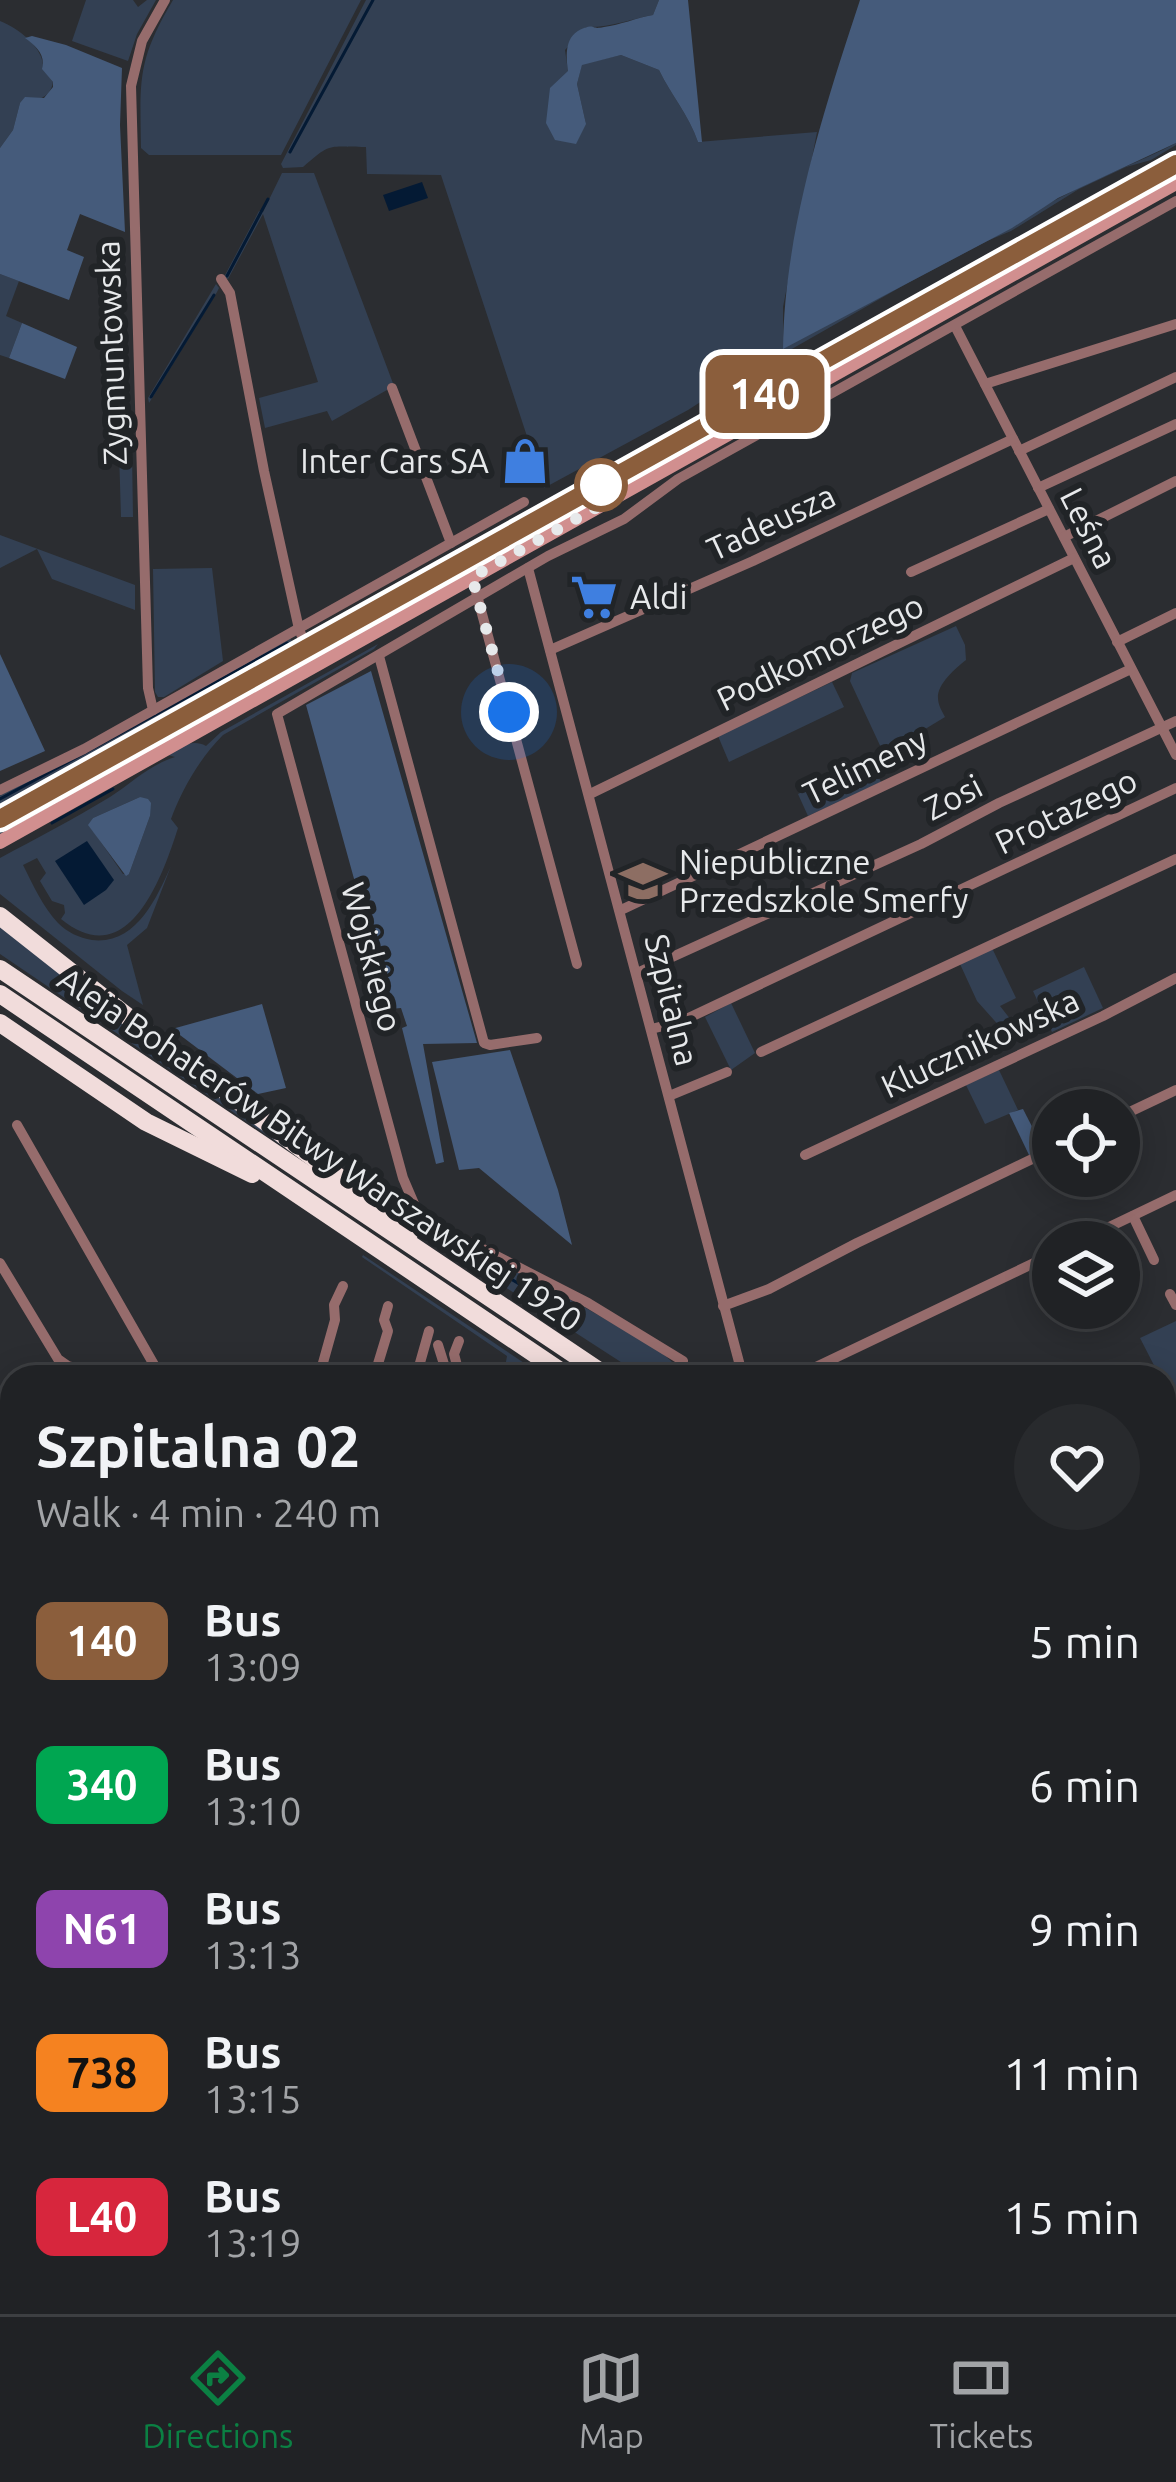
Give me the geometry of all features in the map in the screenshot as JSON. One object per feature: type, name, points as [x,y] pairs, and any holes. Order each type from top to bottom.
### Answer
[{"type":"highway","points":[[0,916],[382,1210],[467,1285]]},
{"type":"highway","name":"Aleja Bohaterów Bitwy Warszawskiej 1920","points":[[0,969],[590,1365]]},
{"type":"highway","name":"Aleja Bohaterów Bitwy Warszawskiej 1920","points":[[0,994],[551,1365]]},
{"type":"highway","points":[[0,1023],[146,1122],[236,1168],[280,1183]]},
{"type":"main road","points":[[0,819],[1176,164]]},
{"type":"main road","points":[[0,842],[1176,183]]},
{"type":"street","name":"Zygmuntowska","points":[[153,710],[148,688],[131,86],[142,41],[165,0]]},
{"type":"street","points":[[537,1038],[484,1043],[379,656],[624,518],[678,479],[1176,201]]},
{"type":"street","points":[[221,279],[230,292],[264,471],[307,649]]},
{"type":"street","points":[[985,384],[1176,324]]},
{"type":"street","name":"Leśna","points":[[955,326],[1176,755]]},
{"type":"street","name":"Tadeusza","points":[[550,650],[1176,376]]},
{"type":"street","points":[[392,388],[451,543]]},
{"type":"street","points":[[1038,488],[1176,424]]},
{"type":"street","points":[[1064,537],[1176,482]]},
{"type":"street","points":[[0,790],[84,748],[524,502]]},
{"type":"street","points":[[911,572],[1048,508]]},
{"type":"street","name":"Podkomorzego","points":[[590,794],[1074,558]]},
{"type":"street","name":"Szpitalna","points":[[528,568],[739,1365]]},
{"type":"street","points":[[472,577],[577,964]]},
{"type":"street","points":[[1117,641],[1176,613]]},
{"type":"street","name":"Wojskiego","points":[[379,656],[278,714],[403,1178],[420,1213],[450,1233],[588,1303],[683,1361]]},
{"type":"street","name":"Telimeny","points":[[621,910],[1131,668]]},
{"type":"street","name":"Zosi","points":[[638,973],[1176,722]]},
{"type":"street","name":"Protazego","points":[[651,1029],[680,1022],[1176,788]]},
{"type":"street","points":[[761,1052],[1176,859]]},
{"type":"street","name":"Klucznikowska","points":[[805,1155],[1176,978]]},
{"type":"street","points":[[668,1096],[727,1072]]},
{"type":"street","points":[[1140,1107],[1176,1090]]},
{"type":"street","points":[[17,1125],[154,1365]]},
{"type":"street","points":[[723,1306],[769,1289],[1032,1158]]},
{"type":"street","points":[[1122,1221],[1176,1196]]},
{"type":"street","points":[[1133,1216],[1154,1260]]},
{"type":"street","points":[[0,1263],[49,1347],[67,1365]]},
{"type":"street","points":[[820,1365],[1032,1264]]},
{"type":"street","points":[[322,1365],[335,1320],[334,1304],[343,1286]]},
{"type":"street","points":[[378,1365],[388,1331],[383,1321],[388,1306]]},
{"type":"street","points":[[419,1365],[429,1331]]},
{"type":"street","points":[[457,1365],[454,1354],[459,1341]]},
{"type":"street","points":[[438,1345],[444,1365]]},
{"type":"shaded area","points":[[86,0],[133,0],[138,7],[156,0],[128,61],[72,41]]},
{"type":"shaded area","points":[[173,0],[361,0],[281,155],[149,155],[141,148],[143,71]]},
{"type":"shaded area","points":[[366,0],[659,0],[653,15],[586,27],[565,50],[586,124],[577,84],[582,64],[621,55],[659,70],[698,142],[817,132],[783,307],[783,348],[1054,200],[1176,145],[1079,189],[1011,231],[783,354],[781,350],[688,410],[544,488],[441,175],[367,174],[366,147],[331,148],[303,167],[283,168],[281,164]]},
{"type":"shaded area","points":[[659,0],[688,0],[702,142],[659,70],[621,55],[582,65],[577,84],[586,124],[576,144],[555,140],[546,123],[550,88],[568,71],[567,52],[573,35],[588,27],[653,15]]},
{"type":"shaded area","points":[[860,0],[1176,0],[1176,143],[1058,198],[1012,228],[783,349],[798,216]]},
{"type":"shaded area","points":[[0,21],[35,46],[53,82],[45,96],[20,103],[13,130],[0,148]]},
{"type":"shaded area","points":[[32,36],[122,68],[125,232],[80,214],[67,250],[84,257],[69,300],[0,274],[0,148],[13,130],[25,97],[44,98],[53,87],[42,69],[39,51],[25,38]]},
{"type":"shaded area","points":[[282,173],[314,173],[394,386],[332,421],[327,411],[265,428],[259,398],[318,382],[263,214],[228,279],[224,277]]},
{"type":"shaded area","points":[[422,182],[428,198],[389,211],[383,195]]},
{"type":"shaded area","points":[[0,274],[19,281],[6,316],[22,323],[9,358],[0,355]]},
{"type":"shaded area","points":[[216,284],[217,292],[149,403],[148,398]]},
{"type":"shaded area","points":[[22,323],[77,347],[65,379],[9,358]]},
{"type":"shaded area","points":[[119,450],[132,454],[133,517],[121,517]]},
{"type":"shaded area","points":[[550,520],[552,524],[0,834],[0,827]]},
{"type":"shaded area","points":[[0,535],[135,585],[135,610],[52,579],[37,549],[0,568]]},
{"type":"shaded area","points":[[212,568],[223,661],[158,697],[153,569]]},
{"type":"shaded area","points":[[956,626],[966,660],[941,687],[939,703],[945,717],[884,754],[850,681],[852,673]]},
{"type":"shaded area","points":[[290,639],[294,642],[291,648],[0,805],[0,794]]},
{"type":"shaded area","points":[[378,644],[223,735],[192,774],[175,808],[171,819],[178,828],[152,893],[123,928],[105,935],[85,933],[61,919],[64,905],[52,901],[40,881],[46,873],[37,858],[23,865],[58,923],[92,940],[107,940],[132,927],[151,905],[171,866],[147,928],[127,945],[143,1005],[0,894],[0,858],[110,797],[175,757],[168,755],[182,747],[206,746],[221,732]],"holes":[[[140,797],[150,816],[129,874],[123,874],[89,825],[93,818]]]},
{"type":"shaded area","points":[[0,654],[45,751],[0,771]]},
{"type":"shaded area","points":[[371,671],[477,1043],[423,1044],[444,1162],[436,1164],[402,1028],[407,1026],[401,1008],[390,1009],[306,705]]},
{"type":"shaded area","points":[[832,682],[844,707],[729,762],[718,736]]},
{"type":"shaded area","points":[[871,760],[881,782],[808,816],[798,794]]},
{"type":"shaded area","points":[[140,797],[151,803],[150,816],[126,876],[88,825],[93,818]]},
{"type":"shaded area","points":[[87,841],[114,880],[84,905],[55,861]]},
{"type":"shaded area","points":[[0,926],[327,1176],[0,954]]},
{"type":"shaded area","points":[[992,948],[1016,998],[1000,1006],[1011,1020],[1002,1029],[977,1001],[960,964]]},
{"type":"shaded area","points":[[1084,967],[1103,1008],[1052,1032],[1033,991]]},
{"type":"shaded area","points":[[731,1003],[755,1053],[731,1070],[705,1017]]},
{"type":"shaded area","points":[[262,1004],[286,1088],[258,1094],[172,1029]]},
{"type":"shaded area","points":[[510,1050],[572,1245],[479,1168],[459,1170],[432,1062]]},
{"type":"shaded area","points":[[999,1070],[1018,1110],[985,1124],[966,1085]]},
{"type":"shaded area","points":[[1023,1109],[1032,1127],[1032,1154],[1029,1155],[1009,1113]]},
{"type":"shaded area","points":[[390,1208],[632,1334],[675,1365],[625,1365]]},
{"type":"shaded area","points":[[362,1257],[527,1365],[505,1365],[507,1356]]},
{"type":"shaded area","points":[[1176,1321],[1176,1365],[1154,1365],[1140,1338]]},
{"type":"waterway","points":[[290,152],[373,0]]},
{"type":"waterway","points":[[227,276],[268,199]]},
{"type":"waterway","points":[[151,397],[214,295]]},
{"type":"waterway","points":[[0,799],[287,643]]},
{"type":"waterway","points":[[52,823],[113,789]]},
{"type":"waterway","points":[[474,1257],[577,1321]]},
{"type":"bus line","name":"140","points":[[0,819],[1176,164]]},
{"type":"place","name":"Inter Cars SA","points":[[525,461]]},
{"type":"place","name":"Aldi","points":[[594,597]]},
{"type":"place","name":"Niepubliczne Przedszkole Smerfy","points":[[643,881]]},
{"type":"route","points":[[509,712],[472,577],[617,496],[601,485]]}]
